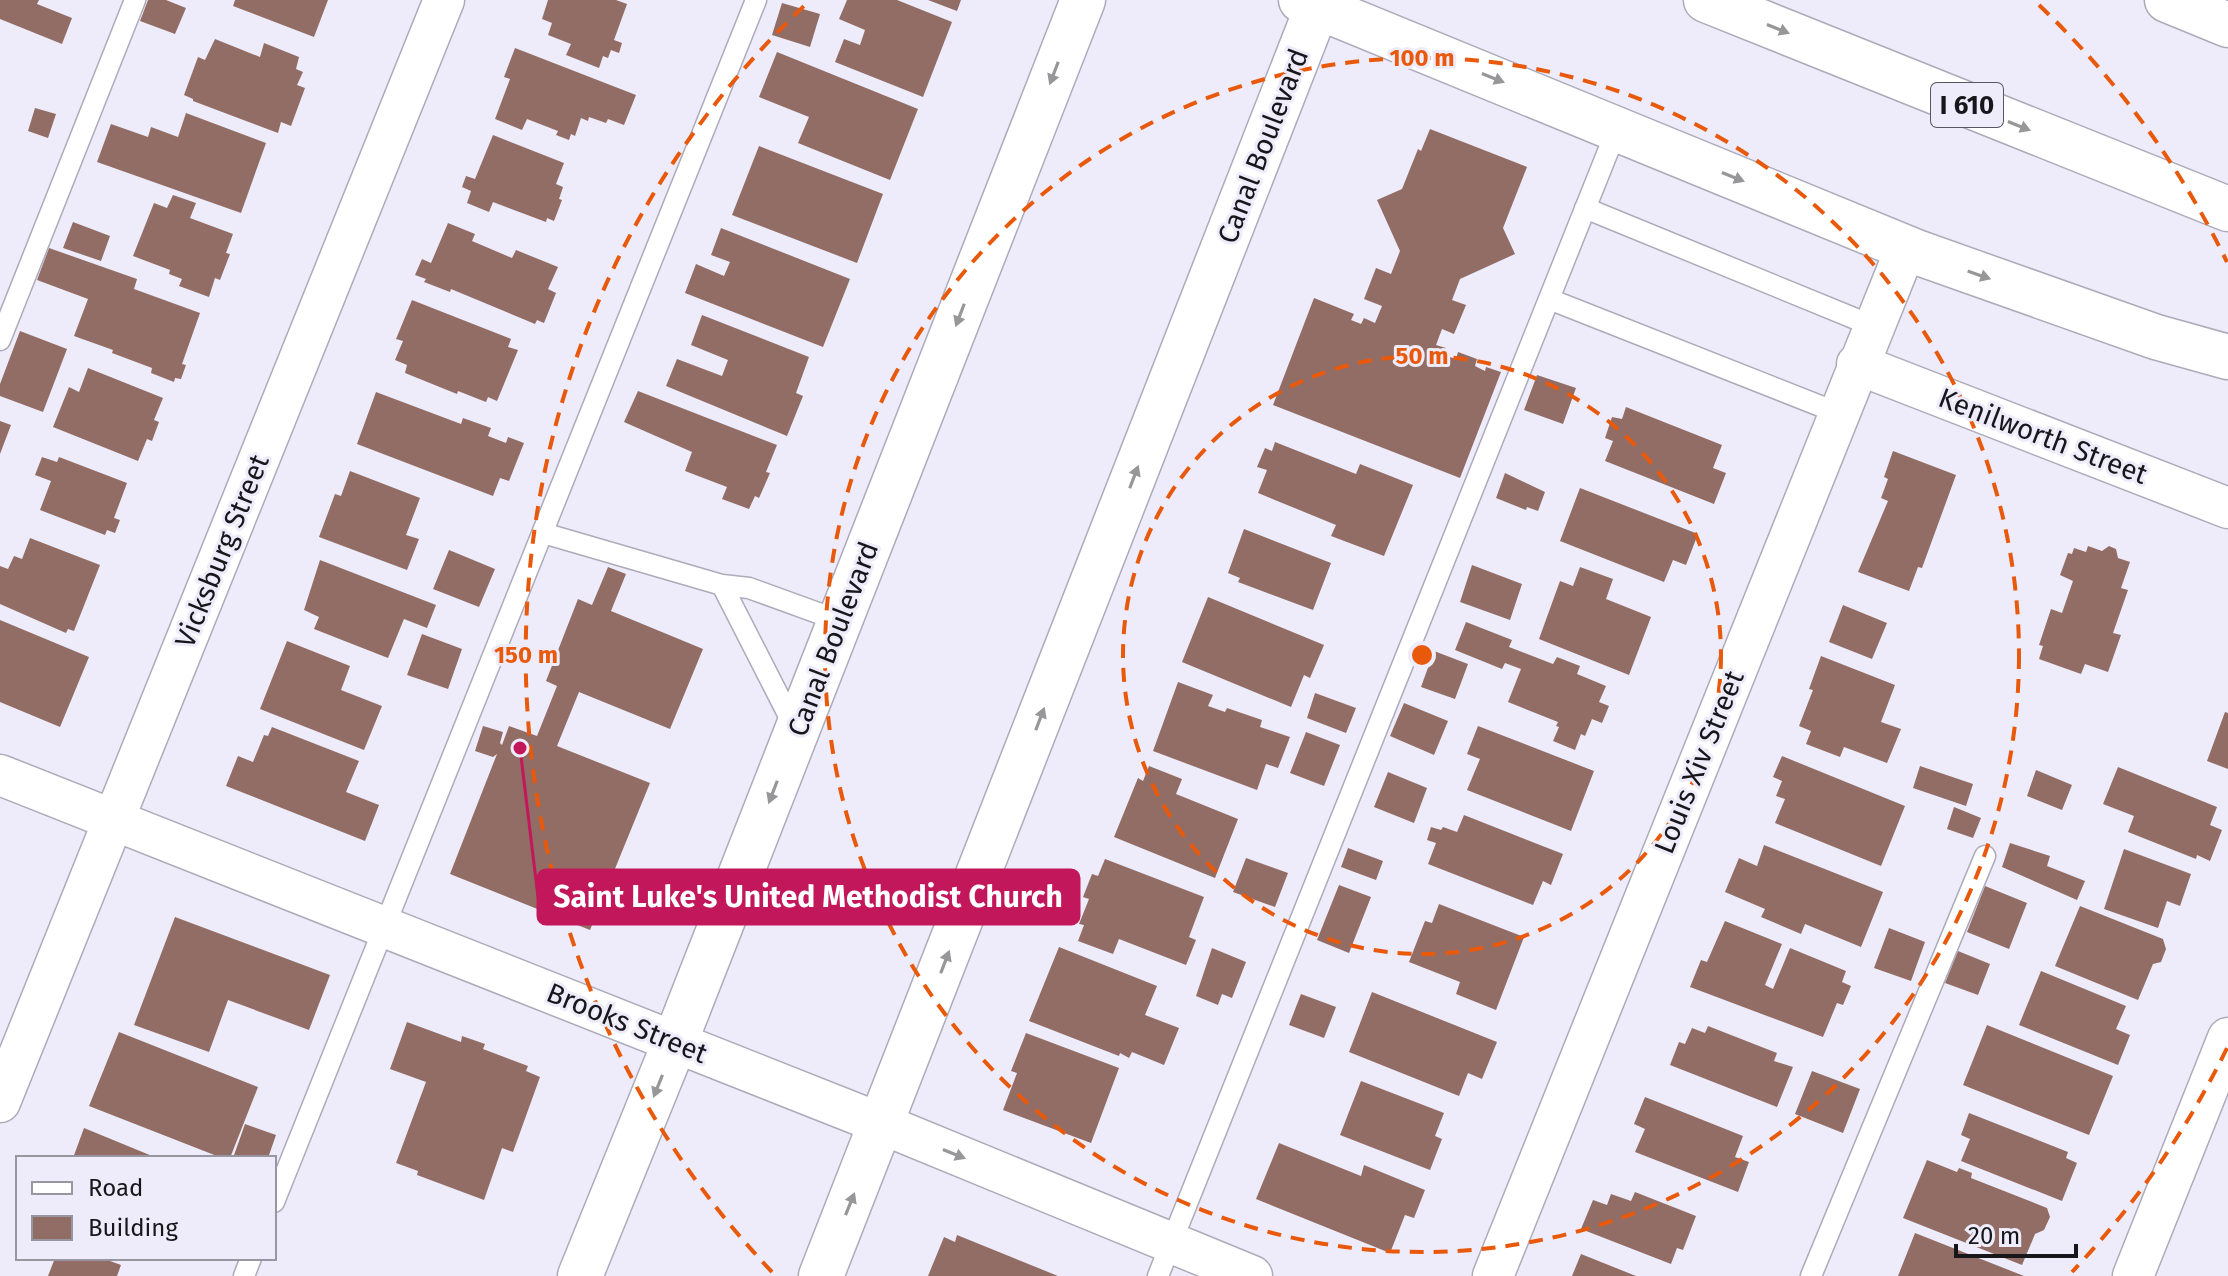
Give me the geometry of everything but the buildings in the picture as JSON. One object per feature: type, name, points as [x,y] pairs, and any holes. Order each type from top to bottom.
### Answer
[{"type":"main road","name":"Canal Boulevard","points":[[580,1276],[675,1042],[1083,0]]},
{"type":"main road","name":"I 610","points":[[1706,0],[2228,209]]},
{"type":"main road","points":[[2167,0],[2228,25]]},
{"type":"main road","name":"Canal Boulevard","points":[[821,1276],[1313,2]]},
{"type":"main road","points":[[1313,2],[1906,248],[2156,337],[2228,357]]},
{"type":"street","name":"Vicksburg Street","points":[[0,1102],[444,0]]},
{"type":"street","name":"Louis Xiv Street","points":[[1493,1276],[1906,248]]},
{"type":"street","name":"Kenilworth Street","points":[[1857,364],[2228,508]]},
{"type":"street","name":"Brooks Street","points":[[0,775],[882,1124],[1164,1260],[1252,1276]]},
{"type":"street","points":[[2133,1276],[2228,1038]]},
{"type":"lane","points":[[0,340],[135,0]]},
{"type":"lane","points":[[276,1197],[756,0]]},
{"type":"lane","points":[[1164,1260],[1617,129]]},
{"type":"lane","points":[[1585,208],[1873,326]]},
{"type":"lane","points":[[1549,299],[1838,413]]},
{"type":"lane","points":[[543,533],[722,585],[749,588],[840,621]]},
{"type":"lane","points":[[722,585],[797,731]]},
{"type":"lane","points":[[1811,1276],[1985,856]]},
{"type":"place","name":"Saint Luke's United Methodist Church","points":[[520,748]]}]
